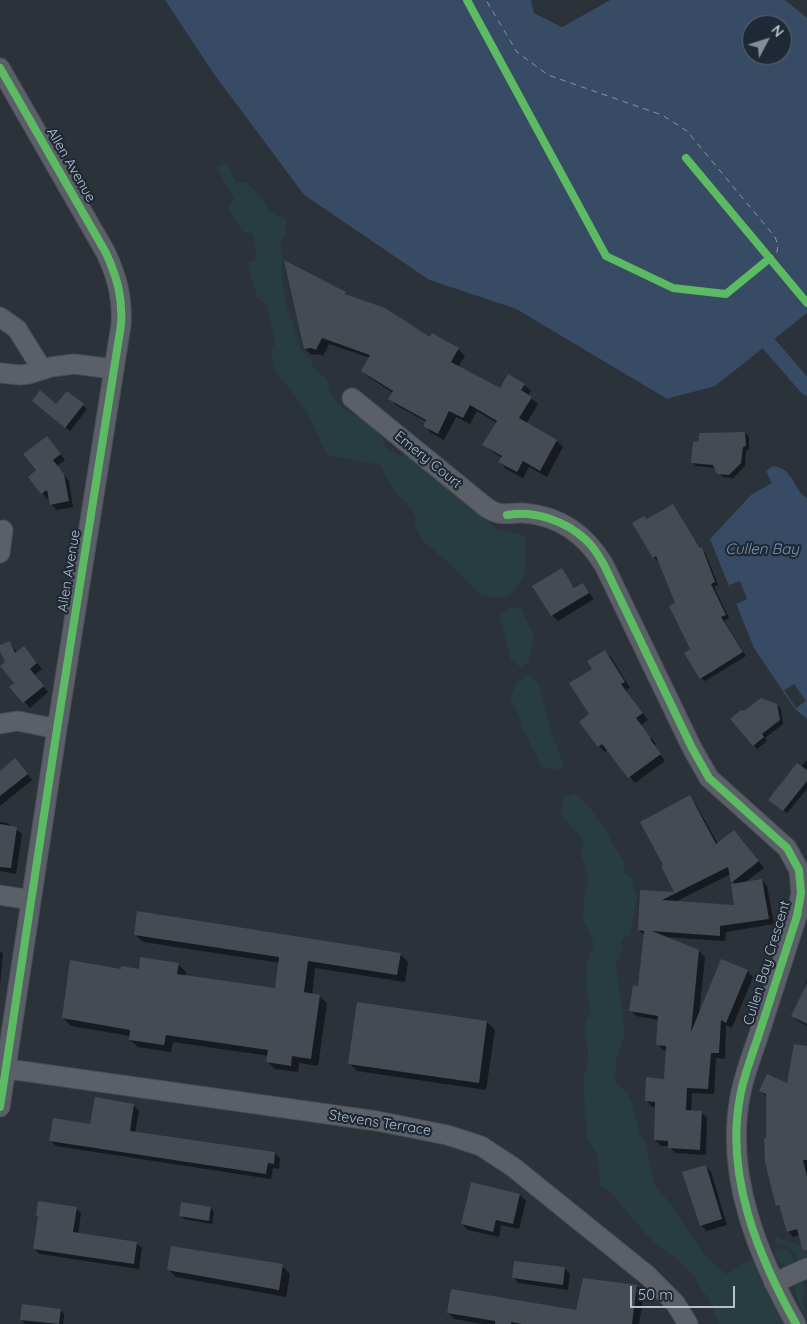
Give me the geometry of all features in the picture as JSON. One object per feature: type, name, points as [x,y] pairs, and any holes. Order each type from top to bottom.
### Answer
[{"type":"street","name":"Allen Avenue","points":[[0,68],[96,235],[117,280],[122,304],[114,369],[3,1068],[0,1107]]},
{"type":"street","points":[[0,317],[17,329],[42,369]]},
{"type":"street","points":[[0,373],[29,374],[42,369],[74,364],[114,369]]},
{"type":"street","name":"Emery Court","points":[[352,398],[487,508],[500,514],[507,514]]},
{"type":"street","name":"Cullen Bay Crescent","points":[[507,514],[524,513],[538,515],[560,523],[580,535],[594,549],[604,565],[703,770],[713,782],[787,848],[803,870],[797,916],[740,1096],[736,1155],[741,1187],[759,1246],[774,1284],[796,1324]]},
{"type":"street","points":[[0,552],[3,530]]},
{"type":"street","points":[[0,724],[18,721],[57,729]]},
{"type":"street","points":[[0,895],[31,900]]},
{"type":"street","name":"Stevens Terrace","points":[[3,1068],[377,1121],[431,1131],[481,1146],[513,1167],[647,1276],[675,1303],[688,1324]]},
{"type":"street","points":[[774,1284],[807,1268]]},
{"type":"green space","points":[[227,162],[236,182],[247,183],[263,200],[270,212],[286,220],[286,233],[280,245],[284,260],[281,269],[286,303],[298,339],[297,343],[315,370],[327,378],[330,392],[337,403],[358,418],[370,422],[379,432],[385,446],[398,455],[417,457],[465,503],[486,516],[494,529],[525,536],[526,557],[524,576],[510,595],[497,598],[480,595],[452,566],[425,543],[414,525],[416,517],[409,506],[395,492],[380,465],[327,455],[307,412],[276,372],[270,350],[275,344],[267,306],[257,297],[247,263],[257,259],[252,233],[243,233],[228,207],[234,199],[216,167]]},
{"type":"green space","points":[[508,608],[521,608],[534,637],[529,662],[520,667],[511,660],[499,616]]},
{"type":"green space","points":[[528,675],[538,683],[553,737],[564,765],[555,770],[541,767],[510,701],[517,682]]},
{"type":"green space","points":[[575,793],[590,808],[606,830],[625,863],[623,873],[631,877],[637,897],[630,934],[621,940],[623,947],[616,965],[624,1036],[616,1059],[615,1083],[627,1093],[633,1106],[639,1131],[646,1145],[654,1184],[669,1202],[704,1255],[726,1274],[757,1257],[790,1324],[719,1324],[708,1297],[693,1275],[680,1262],[652,1241],[612,1194],[600,1185],[597,1154],[587,1139],[583,1079],[587,1068],[588,1053],[584,1027],[591,1009],[586,991],[586,965],[594,944],[583,919],[584,896],[589,880],[581,854],[583,839],[561,816],[563,798]]},
{"type":"green space","points":[[776,1237],[802,1246],[805,1254],[807,1253],[807,1261],[800,1264],[792,1249],[775,1244]]},
{"type":"green space","points":[[775,1248],[789,1252],[796,1265],[783,1265],[777,1261]]},
{"type":"green space","points":[[801,1278],[805,1288],[803,1300],[805,1315],[797,1300],[795,1285]]},
{"type":"water","points":[[165,0],[531,0],[534,13],[562,27],[610,0],[785,0],[807,18],[807,313],[715,386],[667,399],[516,309],[429,280],[304,195],[216,77]]},
{"type":"water","name":"Cullen Bay","points":[[773,466],[781,468],[790,475],[798,489],[807,498],[807,719],[795,709],[754,648],[710,539],[751,495],[772,483],[766,471]]},
{"type":"pier","points":[[531,0],[534,0],[536,12],[562,25],[605,0],[610,0],[562,27],[534,13]]},
{"type":"pier","points":[[216,77],[304,195],[429,280],[516,309],[667,399],[710,388],[710,390],[666,402],[514,312],[428,282],[302,197],[215,80]]},
{"type":"pier","points":[[740,581],[747,599],[736,604],[729,585]]},
{"type":"pier","points":[[794,684],[806,701],[796,708],[784,690]]},
{"type":"building","points":[[284,260],[346,292],[345,294],[385,308],[430,337],[432,333],[459,348],[451,362],[500,388],[508,374],[525,384],[521,390],[532,397],[519,418],[557,440],[540,471],[523,461],[517,472],[498,462],[502,456],[482,445],[497,421],[470,405],[463,418],[449,411],[438,434],[423,426],[426,420],[388,399],[393,391],[361,371],[370,355],[322,338],[316,350],[311,348],[304,349]]},
{"type":"building","points":[[40,390],[56,404],[67,391],[84,404],[65,428],[32,401]]},
{"type":"building","points":[[745,432],[746,446],[743,447],[741,463],[729,475],[717,474],[713,465],[691,463],[693,442],[699,441],[699,433]]},
{"type":"building","points":[[47,436],[61,454],[53,460],[64,474],[69,501],[50,505],[47,490],[41,494],[28,477],[36,470],[23,454]]},
{"type":"building","points":[[673,504],[700,548],[702,547],[715,582],[711,584],[726,615],[721,617],[743,652],[700,679],[684,653],[690,649],[669,606],[675,603],[656,556],[653,558],[632,523],[644,516],[647,519]]},
{"type":"building","points":[[562,568],[574,588],[583,583],[589,593],[551,616],[532,586]]},
{"type":"building","points":[[10,641],[15,653],[24,646],[37,663],[30,669],[44,686],[23,703],[9,687],[14,683],[0,666],[5,662],[0,651],[0,645]]},
{"type":"building","points":[[605,650],[625,682],[621,684],[643,713],[636,718],[661,754],[628,778],[602,744],[598,747],[579,722],[589,714],[569,683],[592,669],[587,661]]},
{"type":"building","points":[[761,698],[777,704],[780,720],[762,734],[764,737],[753,746],[730,719]]},
{"type":"building","points":[[15,758],[28,774],[0,796],[0,771]]},
{"type":"building","points":[[797,763],[807,770],[807,781],[783,811],[768,800]]},
{"type":"building","points":[[690,795],[716,844],[734,830],[759,861],[731,883],[728,867],[662,900],[734,905],[731,884],[762,879],[769,919],[720,926],[720,936],[652,931],[699,950],[691,1032],[721,959],[748,970],[726,1023],[721,1020],[719,1053],[711,1053],[708,1089],[687,1088],[686,1110],[702,1111],[700,1150],[668,1148],[668,1141],[654,1140],[655,1102],[645,1101],[646,1077],[664,1079],[666,1046],[656,1045],[658,1016],[629,1011],[633,985],[638,986],[644,931],[638,930],[640,890],[674,892],[661,866],[663,865],[640,822]]},
{"type":"building","points":[[0,824],[17,827],[11,868],[0,867]]},
{"type":"building","points":[[137,911],[401,953],[397,975],[308,961],[304,992],[320,995],[311,1059],[292,1056],[291,1066],[266,1062],[268,1050],[166,1035],[164,1045],[129,1040],[130,1030],[62,1018],[70,960],[121,969],[121,966],[139,969],[140,957],[179,963],[177,974],[275,988],[279,957],[134,935]]},
{"type":"building","points":[[807,983],[807,1024],[791,1016]]},
{"type":"building","points":[[357,1002],[487,1021],[479,1083],[348,1064]]},
{"type":"building","points":[[794,1044],[807,1046],[807,1160],[803,1160],[807,1177],[807,1250],[803,1251],[797,1229],[787,1232],[779,1205],[776,1206],[765,1162],[766,1094],[759,1091],[767,1074],[787,1083]]},
{"type":"building","points":[[95,1097],[134,1104],[130,1131],[275,1152],[274,1164],[268,1163],[266,1174],[49,1141],[53,1118],[90,1124]]},
{"type":"building","points":[[706,1165],[722,1219],[700,1226],[682,1172]]},
{"type":"building","points":[[471,1182],[520,1194],[513,1224],[496,1220],[493,1232],[461,1224]]},
{"type":"building","points":[[38,1201],[77,1207],[73,1232],[137,1242],[134,1264],[33,1249],[38,1216],[36,1216]]},
{"type":"building","points":[[181,1202],[211,1207],[209,1221],[179,1216]]},
{"type":"building","points":[[171,1246],[283,1264],[279,1290],[167,1270]]},
{"type":"building","points":[[514,1261],[565,1267],[563,1285],[512,1278]]},
{"type":"building","points":[[583,1278],[637,1285],[632,1324],[522,1324],[511,1322],[511,1324],[495,1324],[495,1321],[447,1313],[451,1289],[576,1310]]},
{"type":"building","points":[[22,1304],[61,1309],[59,1324],[20,1320]]},
{"type":"waterway","points":[[769,344],[807,388]]},
{"type":"ferry route","points":[[467,0],[606,256],[673,288],[726,294],[777,252],[778,245],[775,237],[687,131],[662,115],[548,75],[517,52],[486,0]]},
{"type":"cycle path","points":[[467,0],[606,256],[673,288],[726,294],[770,258]]},
{"type":"cycle path","points":[[0,68],[106,253],[118,288],[121,306],[121,325],[0,1107]]},
{"type":"cycle path","points":[[686,158],[807,303]]},
{"type":"cycle path","points":[[507,515],[528,514],[549,518],[569,527],[591,546],[604,565],[692,748],[709,778],[787,848],[799,870],[801,893],[797,916],[744,1080],[737,1127],[737,1156],[741,1186],[748,1215],[769,1271],[796,1324]]}]
